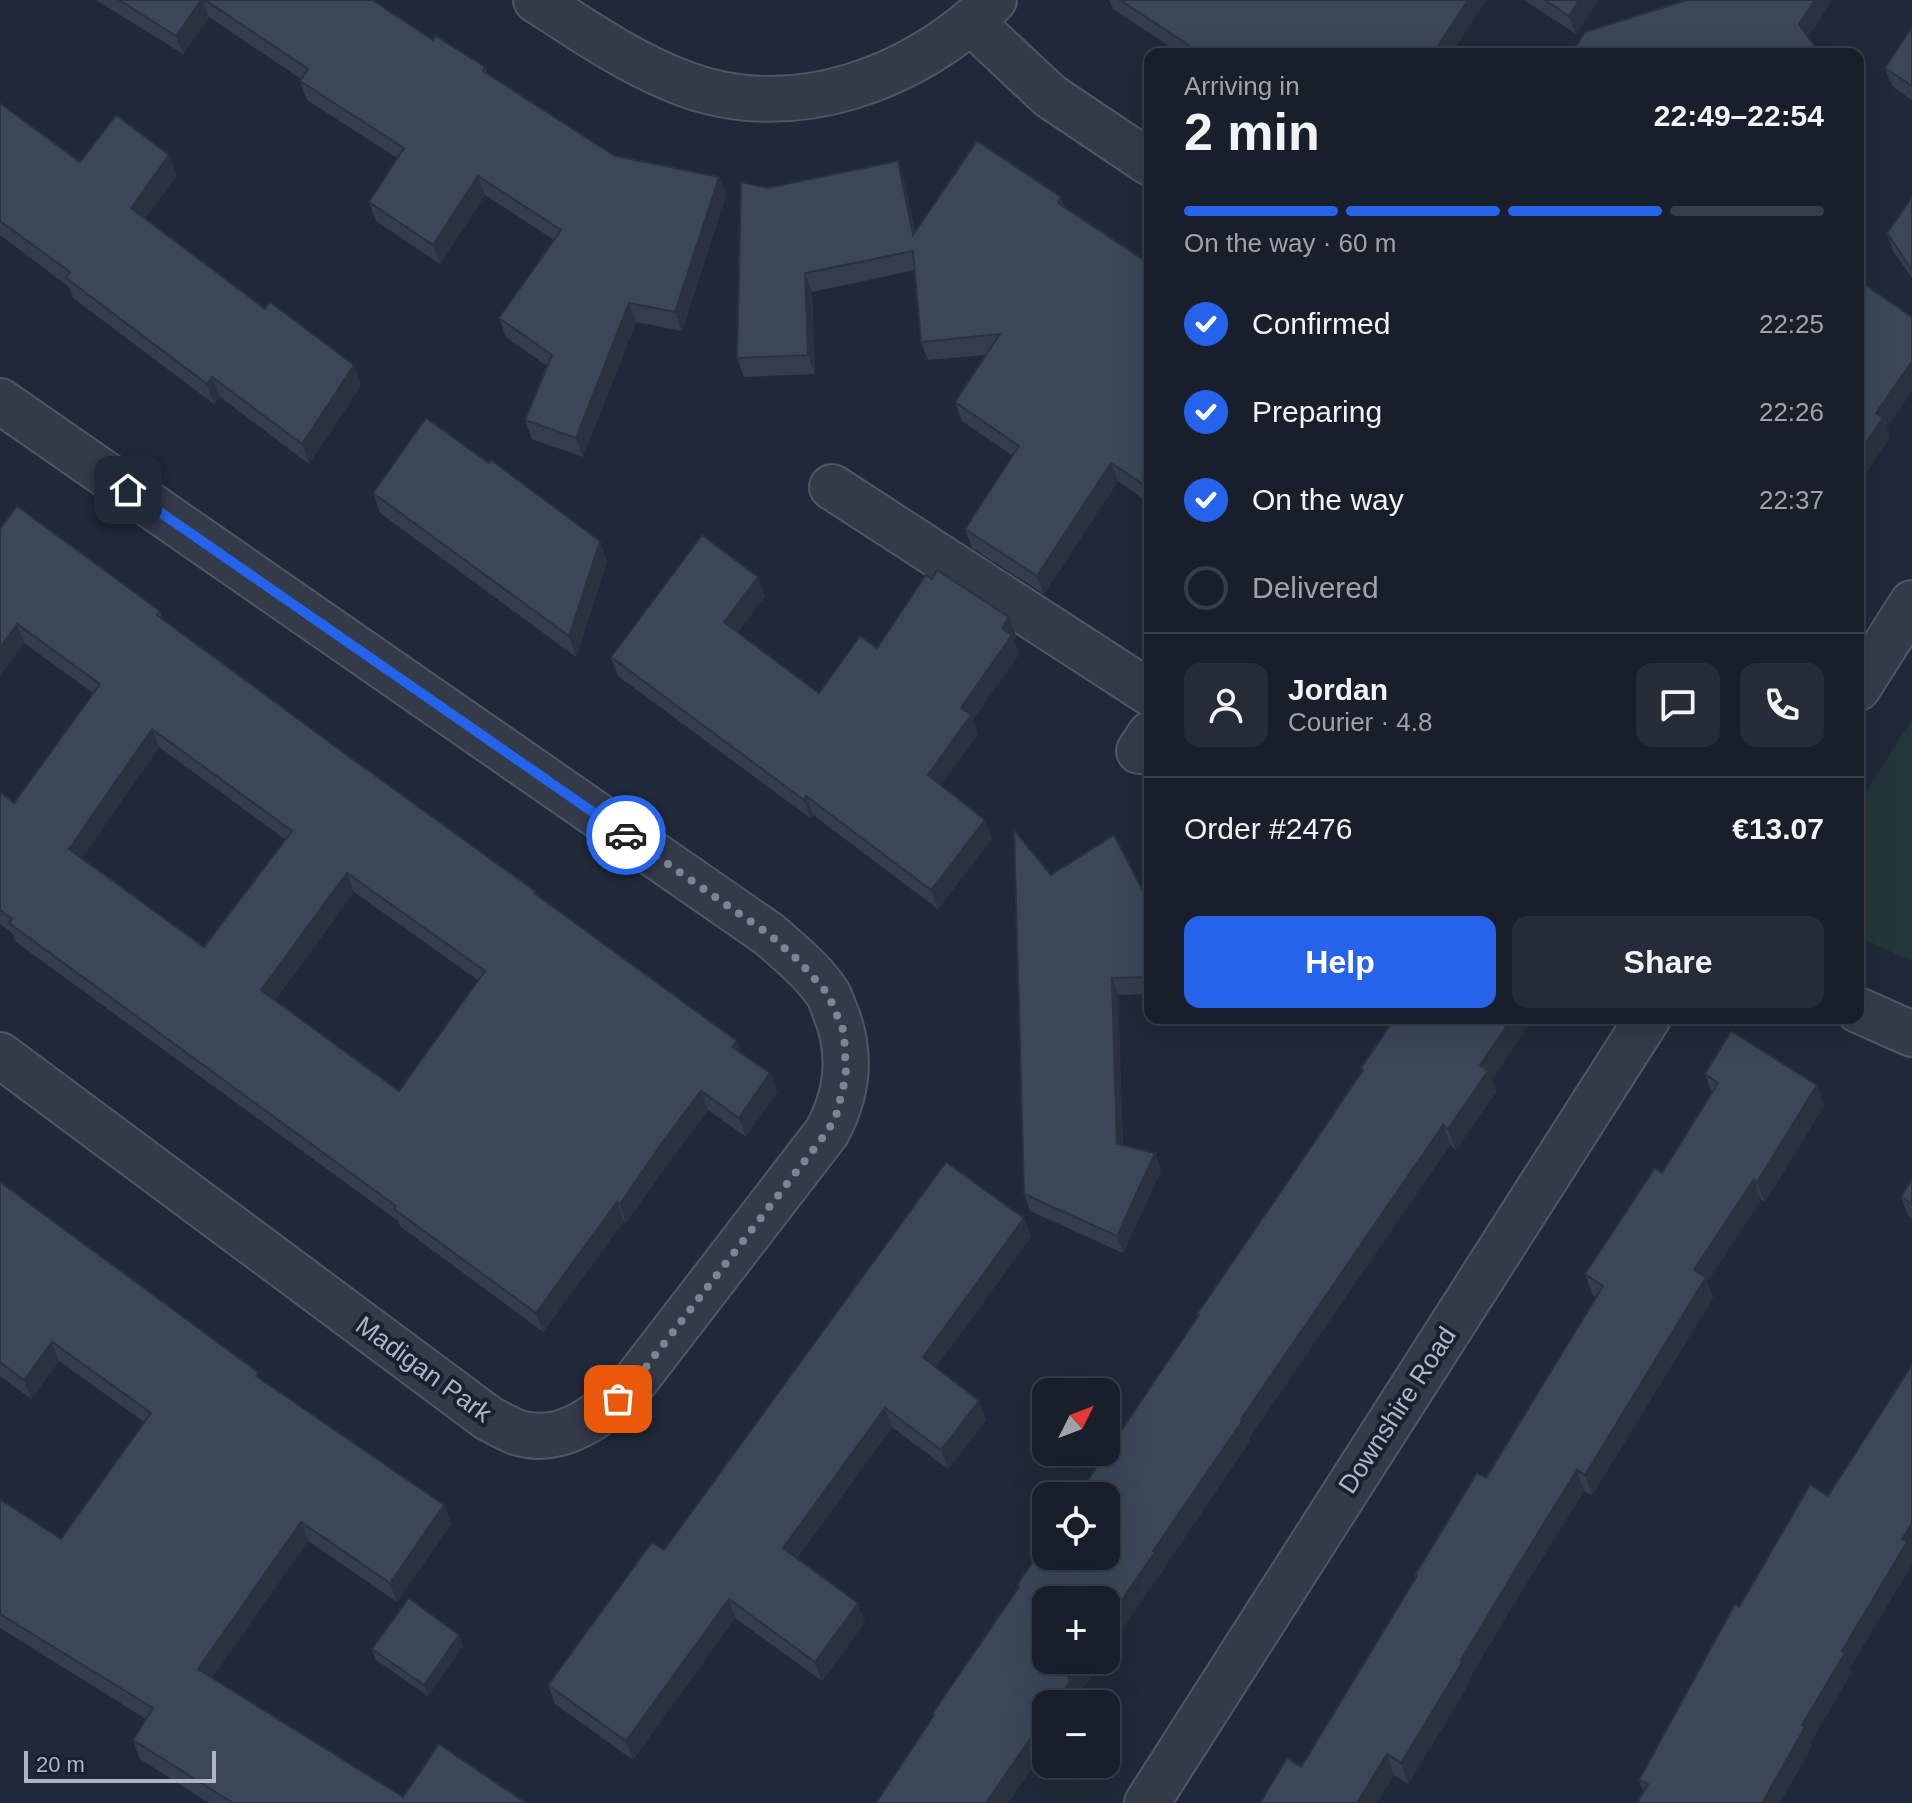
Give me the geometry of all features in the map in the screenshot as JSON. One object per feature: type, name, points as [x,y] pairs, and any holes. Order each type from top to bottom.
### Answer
[{"type":"street","points":[[536,0],[626,57],[660,74],[689,85],[747,99],[786,99],[823,94],[890,73],[946,41],[982,11],[1050,96],[1144,159]]},
{"type":"street","name":"Madigan Park","points":[[0,401],[770,935],[799,961],[828,994],[844,1032],[846,1076],[836,1116],[827,1132],[636,1380],[618,1399],[578,1428],[540,1436],[517,1432],[488,1418],[0,1055]]},
{"type":"street","points":[[832,487],[1144,689]]},
{"type":"street","points":[[1864,679],[1912,603]]},
{"type":"street","points":[[1864,1013],[1912,1034]]},
{"type":"street","name":"Downshire Road","points":[[1147,1803],[1644,1024]]},
{"type":"green space","points":[[1912,719],[1912,961],[1864,940],[1864,795]]},
{"type":"building","points":[[119,0],[201,0],[176,36]]},
{"type":"building","points":[[205,0],[372,0],[433,40],[436,36],[485,67],[483,71],[615,156],[719,177],[675,312],[629,303],[576,438],[525,420],[552,355],[499,318],[561,230],[478,176],[433,245],[369,202],[404,148],[300,81],[308,69]]},
{"type":"building","points":[[1120,0],[1468,0],[1437,48],[1193,48]]},
{"type":"building","points":[[1545,0],[1579,0],[1569,16]]},
{"type":"building","points":[[1687,0],[1815,0],[1799,24],[1816,48],[1575,48],[1585,32]]},
{"type":"building","points":[[1912,27],[1912,86],[1885,68]]},
{"type":"building","points":[[0,103],[80,162],[116,115],[169,155],[131,208],[265,309],[270,302],[354,365],[302,444],[212,377],[207,384],[66,278],[70,272],[0,221]]},
{"type":"building","points":[[977,141],[1061,197],[1058,203],[1144,260],[1144,485],[1111,463],[1037,576],[965,529],[1019,446],[955,402],[1000,334],[921,342],[913,251],[805,273],[808,355],[737,358],[741,182],[767,188],[898,161],[913,235]]},
{"type":"building","points":[[1912,197],[1912,270],[1887,233]]},
{"type":"building","points":[[1864,284],[1912,317],[1912,361],[1876,413],[1883,418],[1864,446]]},
{"type":"building","points":[[426,418],[489,463],[491,460],[600,541],[569,636],[373,493]]},
{"type":"building","points":[[17,506],[160,611],[157,615],[737,1041],[732,1047],[770,1073],[739,1118],[701,1091],[536,1313],[394,1209],[396,1206],[9,923],[12,919],[0,910],[0,792],[14,803],[100,684],[17,624],[0,648],[0,529]],"holes":[[[152,729],[292,831],[204,947],[69,849]],[[347,873],[485,971],[399,1091],[261,990]]]},
{"type":"building","points":[[702,535],[758,577],[724,622],[819,693],[860,636],[877,648],[926,575],[932,579],[937,570],[1009,617],[1002,628],[1012,635],[961,708],[971,715],[928,775],[985,820],[931,890],[806,796],[804,800],[611,657]]},
{"type":"building","points":[[1014,830],[1051,875],[1114,835],[1144,893],[1144,977],[1112,978],[1117,1144],[1155,1153],[1117,1236],[1024,1194]]},
{"type":"building","points":[[1391,1024],[1508,1024],[1480,1065],[1488,1071],[1448,1129],[1443,1125],[1241,1419],[1120,1603],[1120,1586],[1032,1586],[1032,1674],[1071,1674],[1068,1678],[1071,1680],[1064,1690],[1032,1690],[1032,1736],[986,1803],[876,1803],[1032,1563],[1032,1570],[1120,1570],[1120,1482],[1086,1482],[1097,1466],[1120,1466],[1120,1432],[1363,1070],[1361,1068]]},
{"type":"building","points":[[1731,1031],[1817,1085],[1757,1182],[1754,1179],[1694,1270],[1706,1277],[1585,1475],[1577,1470],[1401,1763],[1387,1754],[1357,1803],[1260,1803],[1287,1758],[1301,1767],[1477,1473],[1486,1478],[1603,1286],[1585,1274],[1655,1168],[1662,1173],[1718,1083],[1705,1074]]},
{"type":"building","points":[[946,1162],[1024,1218],[923,1357],[979,1401],[941,1450],[885,1408],[783,1548],[858,1603],[815,1662],[729,1599],[626,1741],[548,1685],[652,1542],[664,1550]]},
{"type":"building","points":[[1912,1179],[1912,1204],[1901,1197]]},
{"type":"building","points":[[0,1182],[258,1372],[256,1376],[444,1505],[390,1583],[301,1522],[198,1669],[403,1797],[439,1744],[526,1803],[233,1803],[133,1740],[153,1708],[0,1614],[0,1499],[61,1539],[151,1413],[52,1342],[24,1380],[0,1362]]},
{"type":"building","points":[[1912,1365],[1912,1523],[1902,1539],[1907,1542],[1842,1651],[1845,1653],[1802,1725],[1805,1727],[1762,1803],[1637,1803],[1648,1784],[1639,1780],[1735,1604],[1739,1607],[1810,1485],[1828,1496]]},
{"type":"building","points":[[409,1598],[459,1635],[424,1685],[372,1649]]},
{"type":"way so far","points":[[618,1399],[636,1380],[827,1132],[836,1116],[846,1076],[844,1032],[828,994],[799,961],[770,935],[626,835]]},
{"type":"route","points":[[128,490],[626,835]]}]
